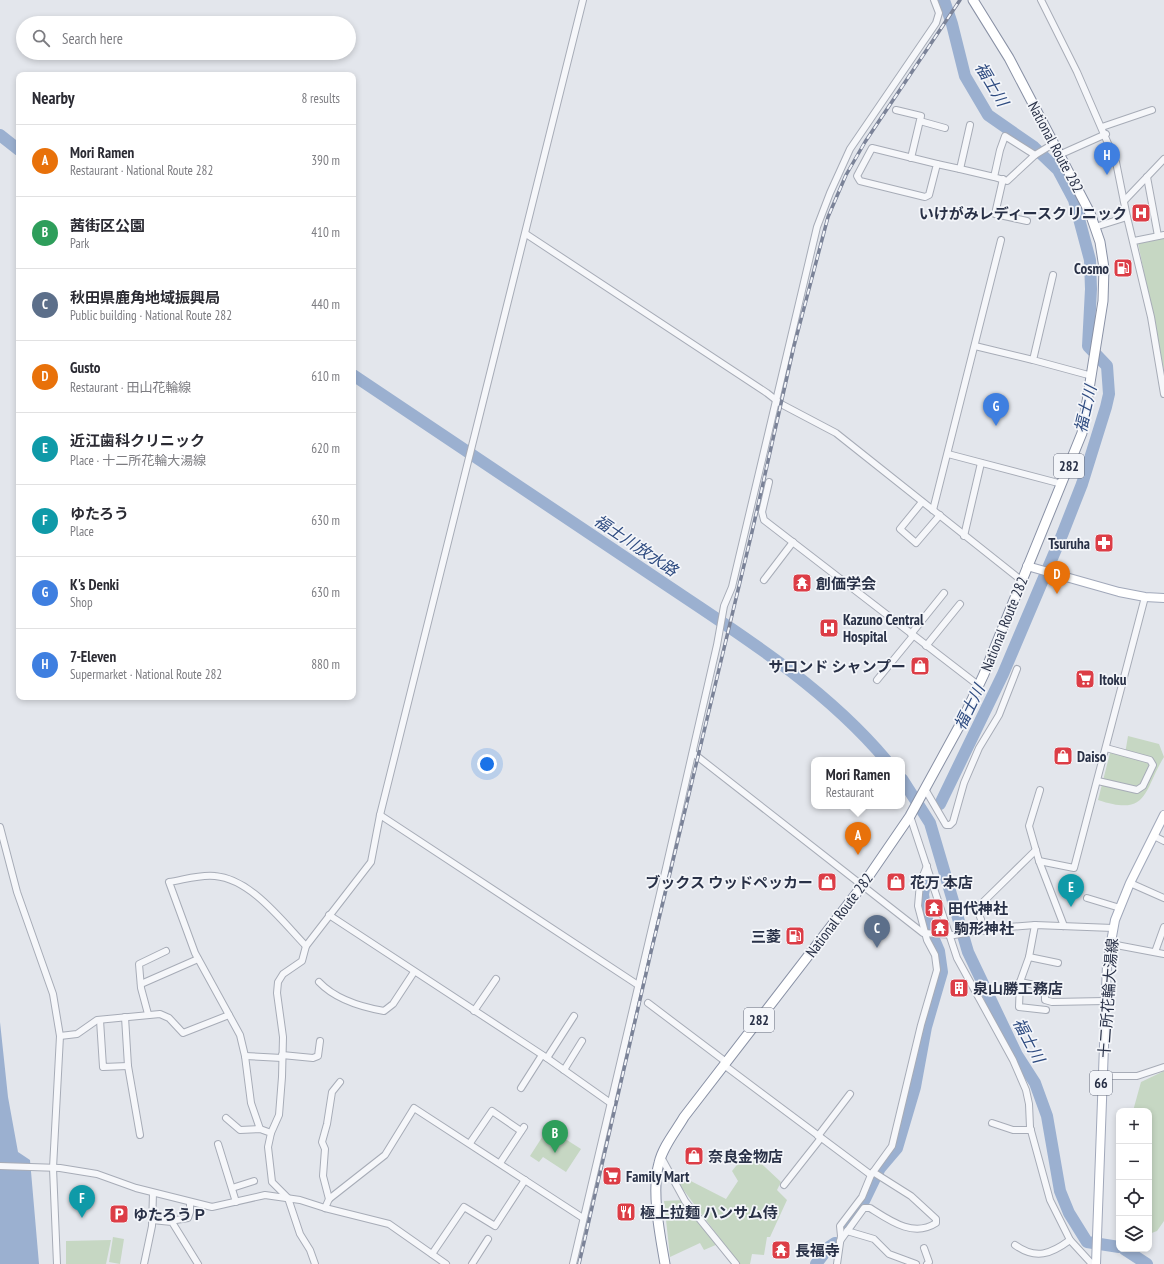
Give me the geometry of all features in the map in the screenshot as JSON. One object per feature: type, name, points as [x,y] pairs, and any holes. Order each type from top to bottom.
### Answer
[{"type":"highway","name":"National Route 282","points":[[665,1264],[658,1220],[657,1173],[661,1157],[684,1117],[862,886],[910,816],[952,741],[978,685],[1082,433],[1103,301],[1104,268],[1100,242],[1096,227],[1059,155],[1050,145],[1009,58],[973,0]]},
{"type":"main road","points":[[1027,566],[1105,589],[1145,597],[1164,598]]},
{"type":"main road","name":"十二所花輪大湯線","points":[[1096,1264],[1105,1001],[1113,928],[1130,883],[1164,815]]},
{"type":"street","points":[[315,1264],[310,1250],[300,1234],[288,1198],[272,1182],[268,1147],[271,1133],[279,1115],[283,1037],[277,993],[278,982],[283,974],[302,961],[306,946],[371,862],[380,815],[526,234],[583,0]]},
{"type":"street","points":[[573,1264],[612,1104],[638,985],[693,753],[724,606],[732,587],[817,227],[830,193],[850,149],[936,22],[938,13],[934,0]]},
{"type":"street","points":[[1041,0],[1106,134],[1116,162],[1127,217],[1134,241],[1151,317],[1164,394]]},
{"type":"street","points":[[896,110],[921,116],[911,158]]},
{"type":"street","points":[[1102,128],[1152,110]]},
{"type":"street","points":[[920,121],[945,128]]},
{"type":"street","points":[[960,168],[970,125]]},
{"type":"street","points":[[1059,155],[1106,134]]},
{"type":"street","points":[[994,177],[1000,150],[1006,136],[1035,154]]},
{"type":"street","points":[[937,164],[929,195],[925,197],[860,181],[857,176],[872,148],[960,168],[1007,181],[1035,154],[1050,145]]},
{"type":"street","points":[[1124,201],[1164,159]]},
{"type":"street","points":[[1134,241],[1161,236],[1147,177]]},
{"type":"street","points":[[1003,179],[995,214],[1027,222]]},
{"type":"street","points":[[1096,227],[1127,217]]},
{"type":"street","points":[[526,234],[775,400],[836,432],[964,536],[1021,580]]},
{"type":"street","points":[[933,510],[1001,240]]},
{"type":"street","points":[[1033,360],[1053,275]]},
{"type":"street","points":[[975,346],[1092,376]]},
{"type":"street","points":[[948,454],[1062,484]]},
{"type":"street","points":[[964,536],[981,463]]},
{"type":"street","points":[[769,482],[762,512],[764,520],[978,685]]},
{"type":"street","points":[[922,502],[900,529],[916,543],[940,515]]},
{"type":"street","points":[[764,580],[792,542]]},
{"type":"street","points":[[876,680],[944,592]]},
{"type":"street","points":[[1039,861],[1074,868],[1145,597]]},
{"type":"street","points":[[926,646],[960,604]]},
{"type":"street","points":[[924,790],[946,825],[950,825],[953,822],[964,783],[976,755],[999,715],[1017,670]]},
{"type":"street","points":[[1098,781],[1137,790],[1143,786],[1153,765],[1150,760],[1106,748]]},
{"type":"street","points":[[693,753],[862,886],[931,934],[952,935],[981,932],[996,928],[1035,925],[1113,928]]},
{"type":"street","points":[[1040,790],[1029,826],[1039,861],[1064,926]]},
{"type":"street","points":[[380,815],[638,985]]},
{"type":"street","points":[[910,816],[952,935],[957,958],[1013,1060],[1026,1090],[1029,1104],[1031,1130],[1050,1200],[1070,1240],[1092,1264]]},
{"type":"street","points":[[0,828],[17,892],[52,994],[60,1036],[53,1168],[57,1264]]},
{"type":"street","points":[[1154,836],[1164,840]]},
{"type":"street","points":[[981,932],[978,908],[1036,850]]},
{"type":"street","points":[[927,866],[918,895],[921,920],[931,934]]},
{"type":"street","points":[[260,1129],[251,1103],[245,1056],[240,1035],[198,959],[169,882],[213,875],[235,881],[262,900],[306,946]]},
{"type":"street","points":[[1130,883],[1164,898]]},
{"type":"street","points":[[1087,898],[1120,908]]},
{"type":"street","points":[[329,915],[564,1070],[612,1104]]},
{"type":"street","points":[[1035,925],[1029,957],[1020,982],[1019,1007],[1046,1010]]},
{"type":"street","points":[[1155,952],[1164,927]]},
{"type":"street","points":[[836,1264],[840,1242],[840,1226],[862,1196],[872,1173],[892,1146],[921,1025],[936,970],[935,956],[927,940],[931,934]]},
{"type":"street","points":[[1111,944],[1164,954]]},
{"type":"street","points":[[148,1014],[141,984],[140,962],[166,951]]},
{"type":"street","points":[[1029,957],[1058,963]]},
{"type":"street","points":[[141,984],[198,959]]},
{"type":"street","points":[[319,982],[328,991],[338,997],[384,1011],[393,1004],[414,972]]},
{"type":"street","points":[[474,1011],[496,979]]},
{"type":"street","points":[[1020,982],[1045,987],[1044,1000],[1052,1002],[1105,1001]]},
{"type":"street","points":[[648,1002],[725,1064],[820,1137],[872,1173],[880,1176],[911,1196],[936,1220],[936,1223],[932,1225],[915,1228],[900,1226],[870,1208],[864,1208],[840,1242]]},
{"type":"street","points":[[60,1036],[77,1034],[100,1020],[148,1014],[160,1014],[164,1016],[183,1033],[229,1015]]},
{"type":"street","points":[[521,1088],[574,1016]]},
{"type":"street","points":[[125,1017],[128,1066],[140,1135]]},
{"type":"street","points":[[100,1020],[104,1067],[128,1066]]},
{"type":"street","points":[[245,1056],[313,1058],[318,1056],[320,1040]]},
{"type":"street","points":[[564,1070],[582,1041]]},
{"type":"street","points":[[1102,1076],[1137,1076],[1164,1067]]},
{"type":"street","points":[[329,1199],[322,1176],[325,1149],[322,1142],[327,1124],[332,1092],[340,1082]]},
{"type":"street","points":[[784,1185],[850,1094]]},
{"type":"street","points":[[325,1208],[329,1199],[384,1155],[414,1108],[470,1143],[583,1218]]},
{"type":"street","points":[[470,1143],[492,1111],[523,1129],[500,1163]]},
{"type":"street","points":[[226,1118],[240,1130],[260,1129],[271,1133]]},
{"type":"street","points":[[992,1123],[1013,1130],[1031,1130]]},
{"type":"street","points":[[218,1144],[236,1202]]},
{"type":"street","points":[[661,1157],[686,1201],[736,1264]]},
{"type":"street","points":[[0,1166],[53,1168],[97,1174],[153,1193],[212,1207],[265,1196],[300,1200],[325,1208],[389,1224],[446,1264]]},
{"type":"street","points":[[432,1254],[464,1207],[495,1226],[525,1180]]},
{"type":"street","points":[[232,1188],[254,1181]]},
{"type":"street","points":[[144,1264],[152,1220],[153,1193]]},
{"type":"street","points":[[152,1220],[170,1221],[188,1218],[190,1202]]},
{"type":"street","points":[[170,1221],[198,1264]]},
{"type":"street","points":[[847,1231],[874,1240],[889,1254],[916,1264]]},
{"type":"street","points":[[472,1264],[488,1239]]},
{"type":"street","points":[[1015,1245],[1026,1253],[1044,1254],[1055,1251],[1070,1240]]},
{"type":"street","points":[[924,1248],[929,1262],[927,1264]]},
{"type":"green space","points":[[1164,237],[1164,371],[1138,243]]},
{"type":"green space","points":[[1128,736],[1159,744],[1164,757],[1147,790],[1142,798],[1136,803],[1127,805],[1098,800],[1110,753],[1125,754]]},
{"type":"green space","points":[[1164,1071],[1164,1221],[1157,1231],[1152,1233],[1152,1108],[1134,1108],[1141,1082]]},
{"type":"green space","points":[[548,1128],[581,1149],[566,1172],[543,1157],[539,1162],[530,1156]]},
{"type":"green space","points":[[748,1151],[781,1182],[777,1190],[787,1200],[770,1237],[767,1237],[764,1255],[752,1254],[750,1264],[739,1264],[679,1184],[681,1176],[726,1199],[738,1181],[732,1171]]},
{"type":"green space","points":[[683,1200],[718,1244],[704,1250],[700,1243],[670,1257],[664,1201]]},
{"type":"green space","points":[[113,1237],[124,1239],[120,1264],[109,1262]]},
{"type":"green space","points":[[111,1240],[106,1264],[66,1264],[66,1241]]},
{"type":"water","points":[[0,1022],[8,1097],[18,1152],[30,1160],[39,1264],[0,1264]]},
{"type":"waterway","name":"福士川","points":[[940,804],[1003,674],[1062,535],[1082,484],[1109,394],[1107,366],[1088,346],[1091,289],[1090,260],[1074,200],[1058,170],[1034,147],[988,115],[965,76],[952,24],[944,0]]},
{"type":"waterway","name":"福士川放水路","points":[[0,135],[16,148]]},
{"type":"waterway","name":"福士川放水路","points":[[356,377],[775,659],[833,706],[861,732],[883,757]]},
{"type":"waterway","name":"福士川","points":[[905,784],[930,823],[968,952],[1017,1055],[1035,1083],[1047,1116],[1060,1191],[1069,1213],[1087,1242],[1116,1247]]},
{"type":"waterway","name":"福士川","points":[[846,1230],[864,1201],[880,1168],[897,1148],[915,1087],[926,1027],[942,972],[939,951],[928,925],[925,908],[923,894],[926,879]]},
{"type":"waterway","name":"福士川","points":[[816,1264],[829,1247],[835,1243]]},
{"type":"waterway","name":"福士川","points":[[1129,1252],[1147,1264]]},
{"type":"railway","points":[[579,1264],[651,952],[752,532],[794,346],[828,217],[846,175],[865,142],[960,0]]},
{"type":"place","name":"7-Eleven","points":[[1107,175]]},
{"type":"place","name":"いけがみレディースクリニック","points":[[1141,213]]},
{"type":"place","name":"Cosmo","points":[[1123,268]]},
{"type":"place","name":"K's Denki","points":[[996,426]]},
{"type":"place","name":"Tsuruha","points":[[1104,543]]},
{"type":"place","name":"創価学会","points":[[802,583]]},
{"type":"place","name":"Gusto","points":[[1057,594]]},
{"type":"place","name":"Kazuno Central Hospital","points":[[829,628]]},
{"type":"place","name":"サロンド シャンプー","points":[[920,666]]},
{"type":"place","name":"Itoku","points":[[1085,679]]},
{"type":"place","name":"Daiso","points":[[1063,756]]},
{"type":"place","name":"Mori Ramen","points":[[858,855]]},
{"type":"place","name":"ブックス ウッドペッカー","points":[[827,882]]},
{"type":"place","name":"花万 本店","points":[[896,882]]},
{"type":"place","name":"近江歯科クリニック","points":[[1071,907]]},
{"type":"place","name":"田代神社","points":[[934,908]]},
{"type":"place","name":"駒形神社","points":[[940,928]]},
{"type":"place","name":"三菱","points":[[795,936]]},
{"type":"place","name":"秋田県鹿角地域振興局","points":[[877,948]]},
{"type":"place","name":"泉山勝工務店","points":[[959,988]]},
{"type":"place","name":"茜街区公園","points":[[555,1153]]},
{"type":"place","name":"奈良金物店","points":[[694,1156]]},
{"type":"place","name":"Family Mart","points":[[612,1176]]},
{"type":"place","name":"極上拉麺 ハンサム侍","points":[[626,1212]]},
{"type":"place","name":"ゆたろうＰ","points":[[119,1214]]},
{"type":"place","name":"ゆたろう","points":[[82,1218]]},
{"type":"place","name":"長福寺","points":[[781,1250]]}]
